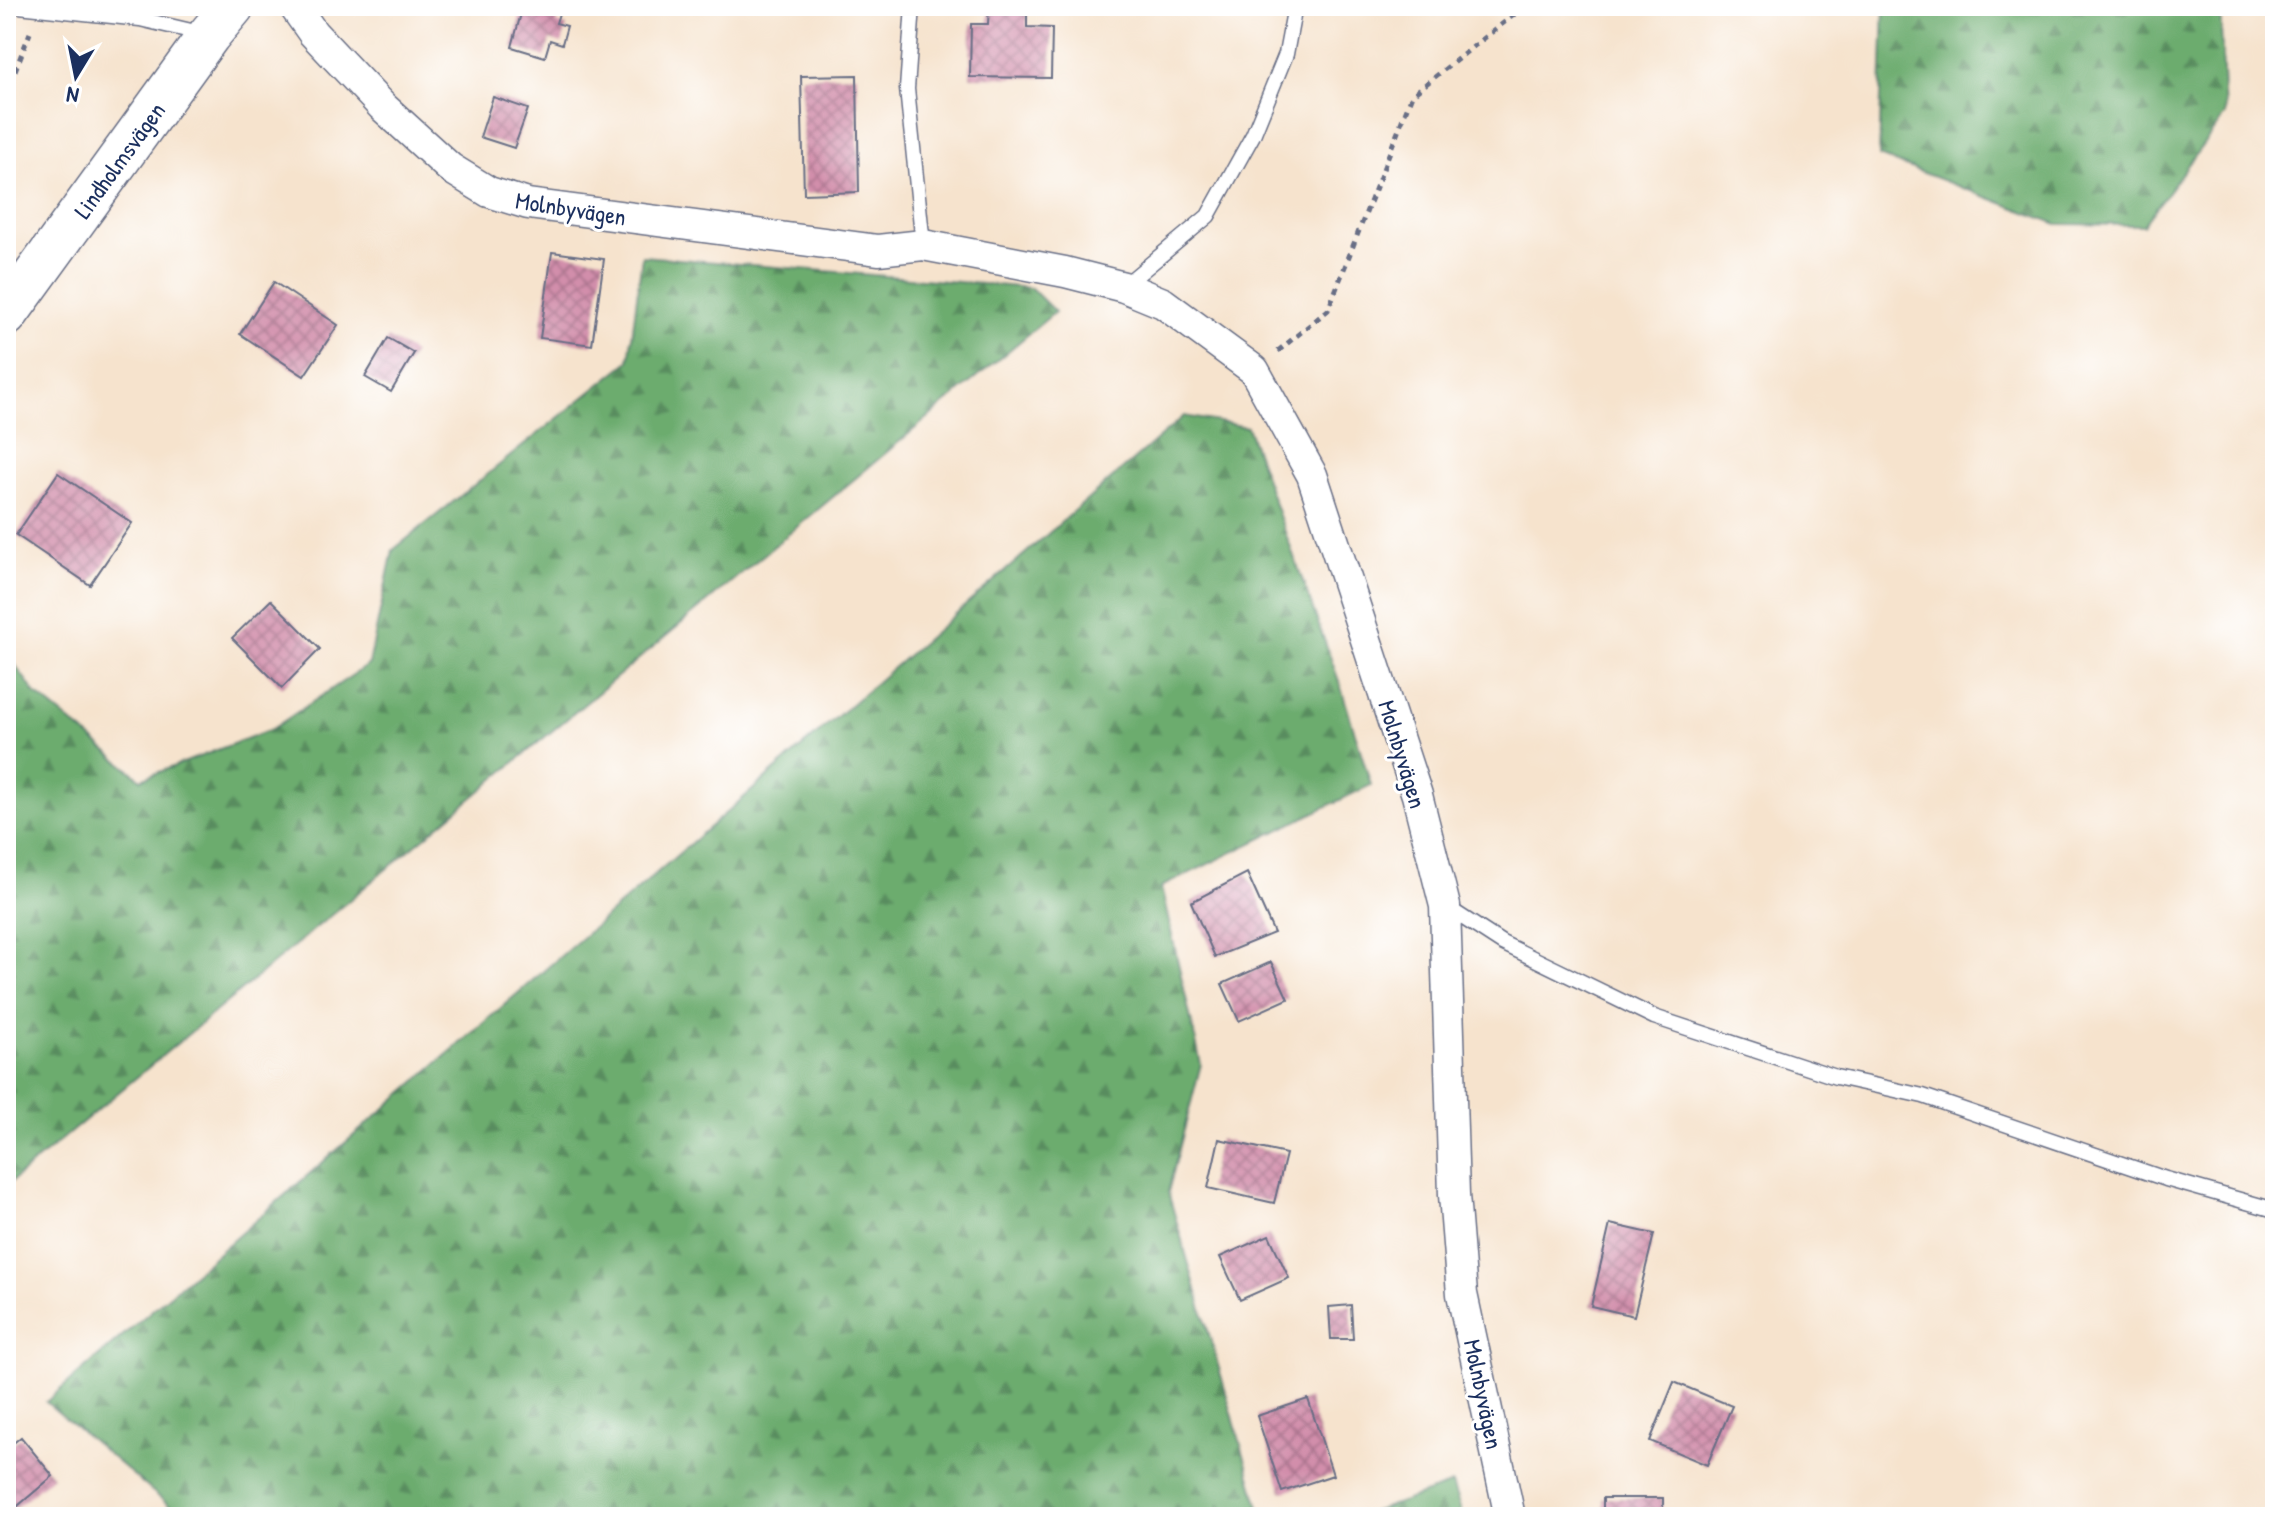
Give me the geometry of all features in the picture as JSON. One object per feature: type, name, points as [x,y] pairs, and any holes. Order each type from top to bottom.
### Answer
[{"type":"main road","name":"Lindholmsvägen","points":[[6,315],[221,20]]},
{"type":"street","name":"Molnbyvägen","points":[[294,6],[313,33],[382,106],[450,168],[489,192],[528,204],[878,250],[923,245],[1065,272],[1124,287],[1163,303],[1254,370],[1312,475],[1417,795],[1445,906],[1454,1195],[1462,1294],[1510,1517]]},
{"type":"lane","points":[[19,6],[140,19],[221,20]]},
{"type":"lane","points":[[913,6],[907,89],[923,245]]},
{"type":"lane","points":[[1124,287],[1208,216],[1253,135],[1286,54],[1295,6]]},
{"type":"lane","points":[[1445,906],[1502,943],[1654,1017],[1836,1077],[1923,1096],[2166,1179],[2275,1210]]},
{"type":"path","points":[[1254,370],[1328,310],[1412,95],[1525,6]]},
{"type":"path","points":[[6,93],[39,10]]},
{"type":"green space","points":[[1884,6],[2220,6],[2225,115],[2143,225],[2057,224],[1879,156]]},
{"type":"green space","points":[[642,256],[1031,288],[1055,312],[6,1186],[6,652],[35,693],[141,779],[272,729],[369,664],[393,550],[629,361]]},
{"type":"green space","points":[[1184,416],[1247,427],[1339,681],[1371,785],[1161,887],[1201,1064],[1168,1192],[1262,1517],[183,1517],[46,1402]]},
{"type":"green space","points":[[1452,1484],[1463,1517],[1358,1517]]},
{"type":"building","points":[[523,6],[561,7],[556,23],[567,26],[562,44],[550,40],[545,57],[512,47]]},
{"type":"building","points":[[989,6],[1027,6],[1027,27],[1052,28],[1051,78],[970,77],[971,24],[988,24]]},
{"type":"building","points":[[857,75],[859,192],[804,194],[801,76]]},
{"type":"building","points":[[493,97],[528,109],[514,148],[480,137]]},
{"type":"building","points":[[552,252],[604,259],[592,345],[540,338]]},
{"type":"building","points":[[274,282],[338,325],[304,376],[240,334]]},
{"type":"building","points":[[388,338],[414,353],[391,392],[365,377]]},
{"type":"building","points":[[58,473],[132,523],[90,585],[16,535]]},
{"type":"building","points":[[271,600],[320,649],[282,688],[232,638]]},
{"type":"building","points":[[1247,873],[1274,933],[1215,957],[1191,902]]},
{"type":"building","points":[[1271,962],[1288,999],[1239,1021],[1222,984]]},
{"type":"building","points":[[1219,1139],[1286,1154],[1274,1203],[1208,1188]]},
{"type":"building","points":[[1610,1224],[1654,1234],[1634,1316],[1591,1306]]},
{"type":"building","points":[[1269,1235],[1289,1278],[1240,1300],[1220,1257]]},
{"type":"building","points":[[1351,1305],[1353,1339],[1331,1339],[1329,1307]]},
{"type":"building","points":[[1674,1382],[1732,1406],[1707,1465],[1650,1441]]},
{"type":"building","points":[[1308,1399],[1333,1475],[1282,1492],[1257,1416]]},
{"type":"building","points":[[21,1437],[53,1476],[6,1516],[6,1449]]},
{"type":"building","points":[[1603,1498],[1663,1498],[1663,1517],[1603,1517]]}]
